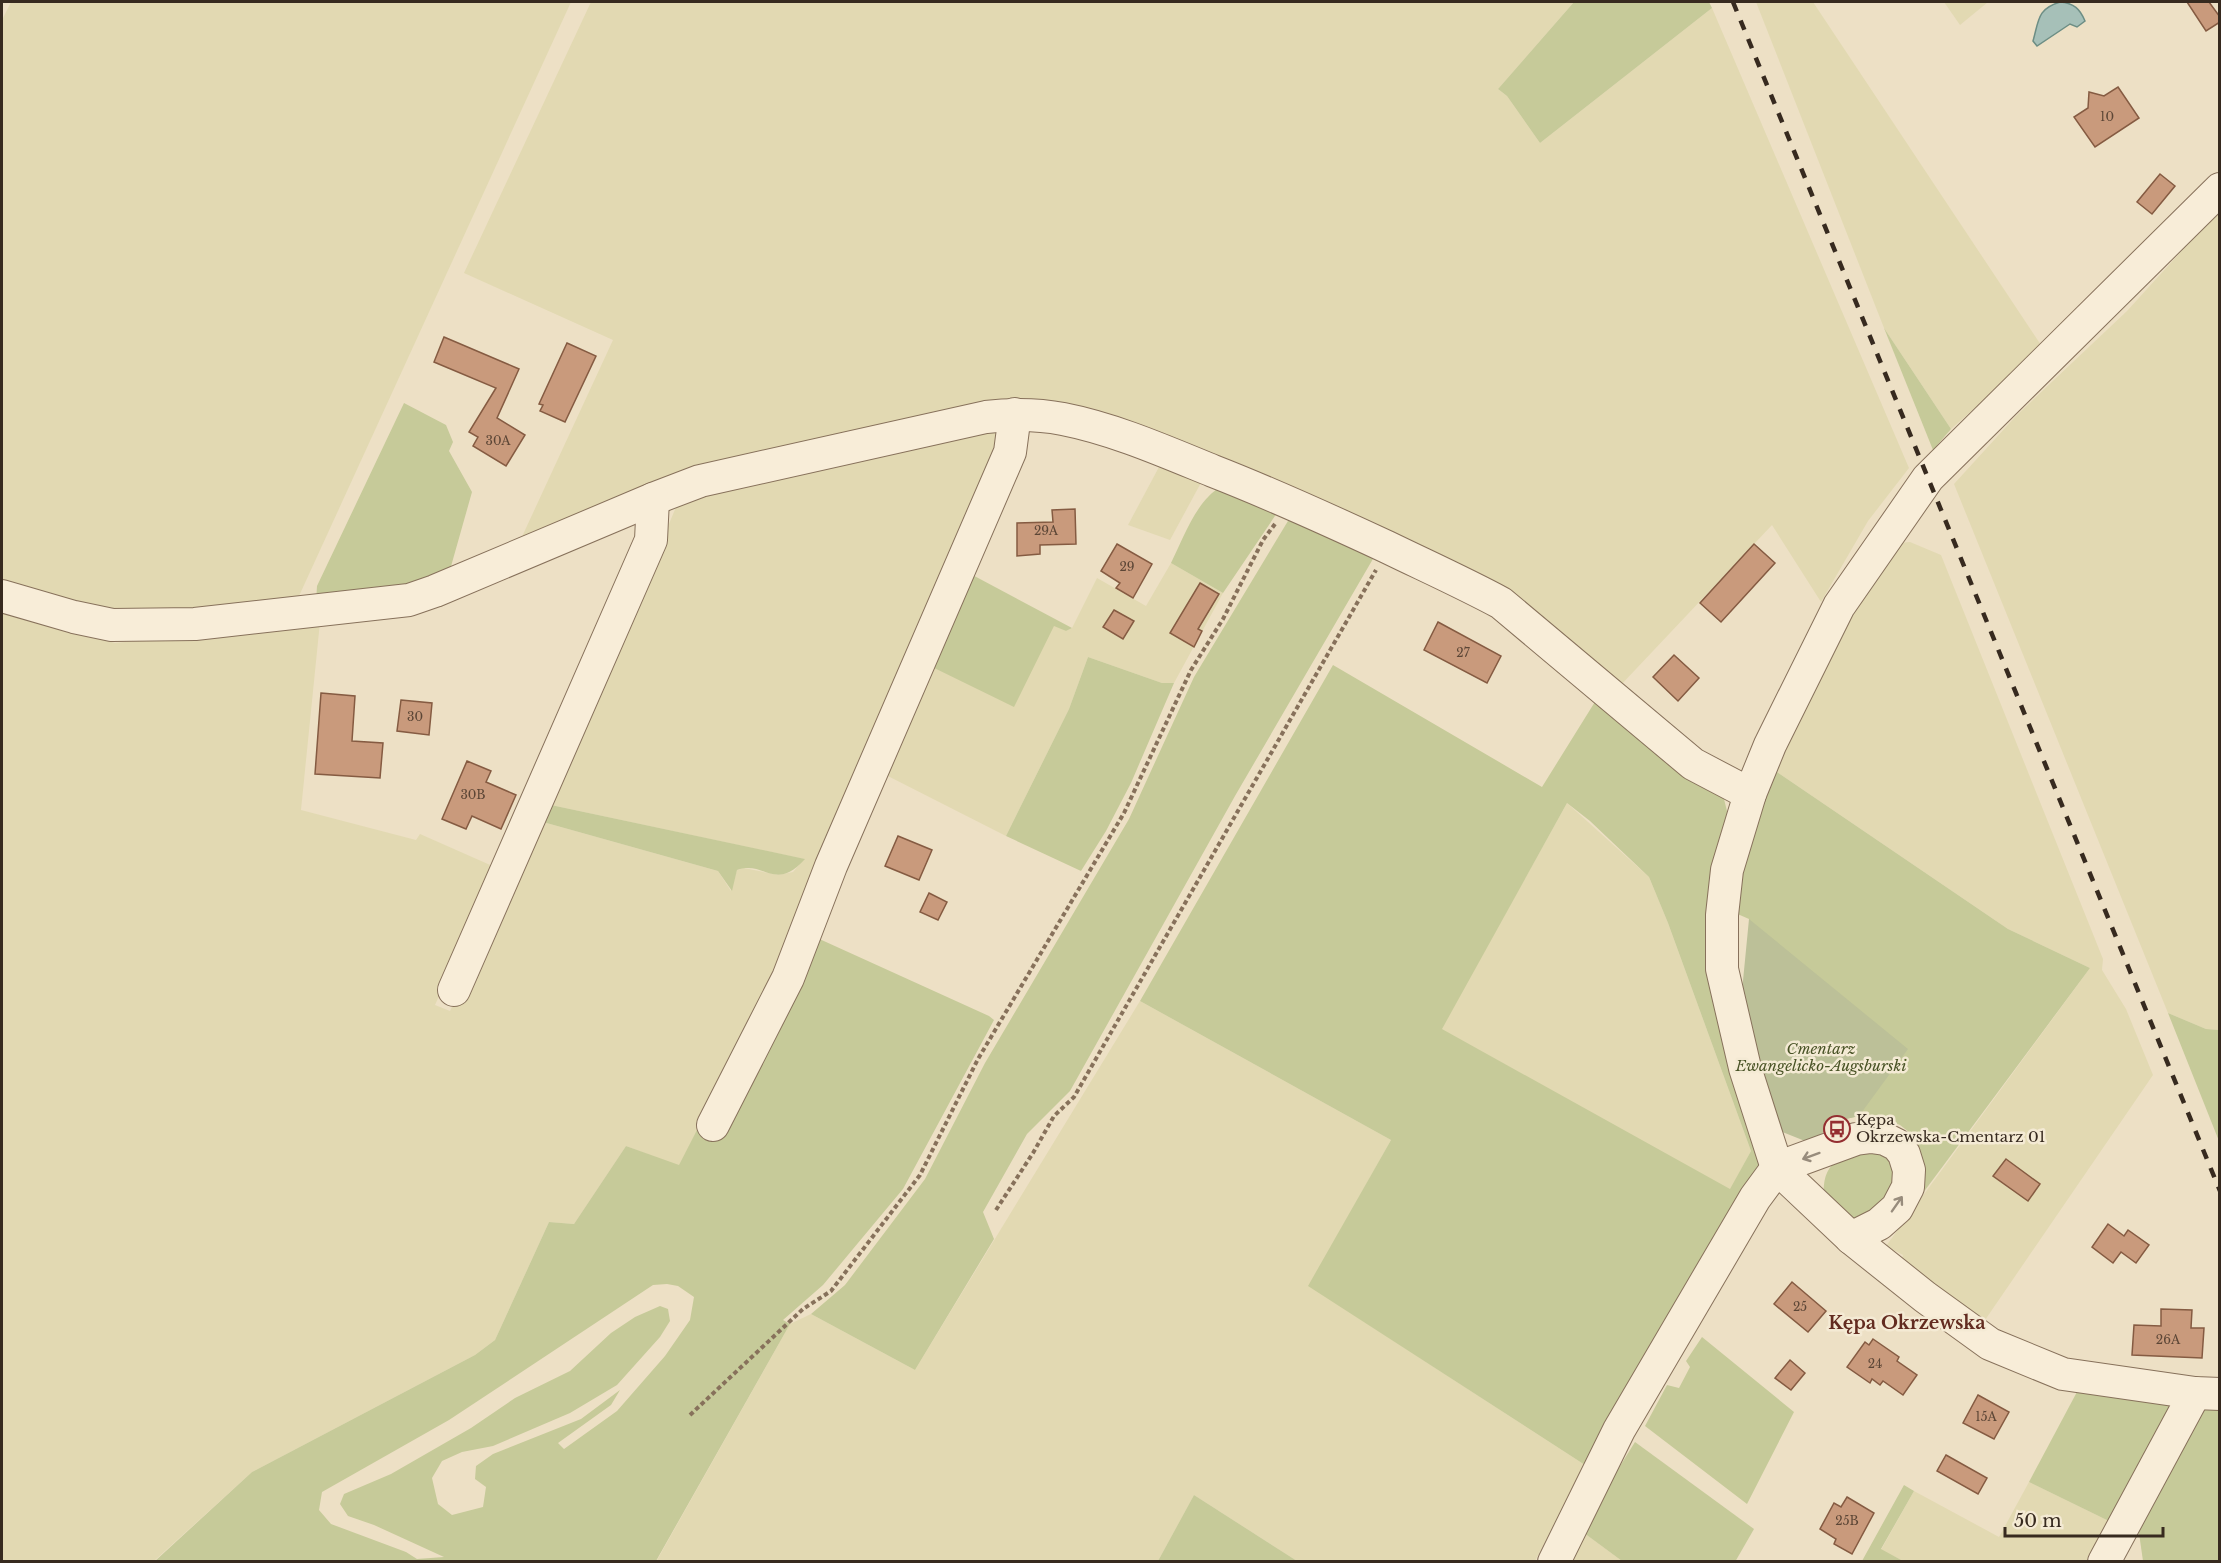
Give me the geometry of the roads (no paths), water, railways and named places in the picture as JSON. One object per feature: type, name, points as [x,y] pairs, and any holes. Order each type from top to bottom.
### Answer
[{"type":"street","points":[[2104,1562],[2207,1394],[2062,1374],[1990,1344],[1925,1297],[1851,1238],[1777,1168],[1745,1068],[1722,969],[1722,915],[1727,870],[1750,794],[1770,745],[1839,606],[1928,478],[2220,189]]},
{"type":"street","points":[[2,596],[74,617],[112,625],[195,624],[409,600],[653,499],[700,482],[986,417],[1015,414],[1063,419],[1107,431],[1292,502],[1468,585],[1501,603],[1693,764],[1750,794]]},
{"type":"street","points":[[713,1125],[788,978],[831,866],[1010,452],[1015,414]]},
{"type":"street","points":[[454,990],[651,540],[653,499]]},
{"type":"street","points":[[1554,1562],[1623,1423],[1755,1198],[1777,1168],[1856,1139],[1871,1137],[1885,1139],[1897,1145],[1904,1154],[1909,1170],[1908,1187],[1897,1208],[1879,1224],[1851,1238]]},
{"type":"water","points":[[2060,2],[2076,7],[2085,21],[2077,27],[2070,24],[2037,46],[2033,41],[2040,16],[2047,8]]},
{"type":"railway","points":[[1733,2],[2220,1191]]},
{"type":"place","name":"Kępa Okrzewska-Cmentarz 01","points":[[1837,1129]]},
{"type":"district","name":"Kępa Okrzewska","points":[[1907,1323]]},
{"type":"park label","name":"Cmentarz Ewangelicko-Augsburski","points":[[1821,1058]]}]
